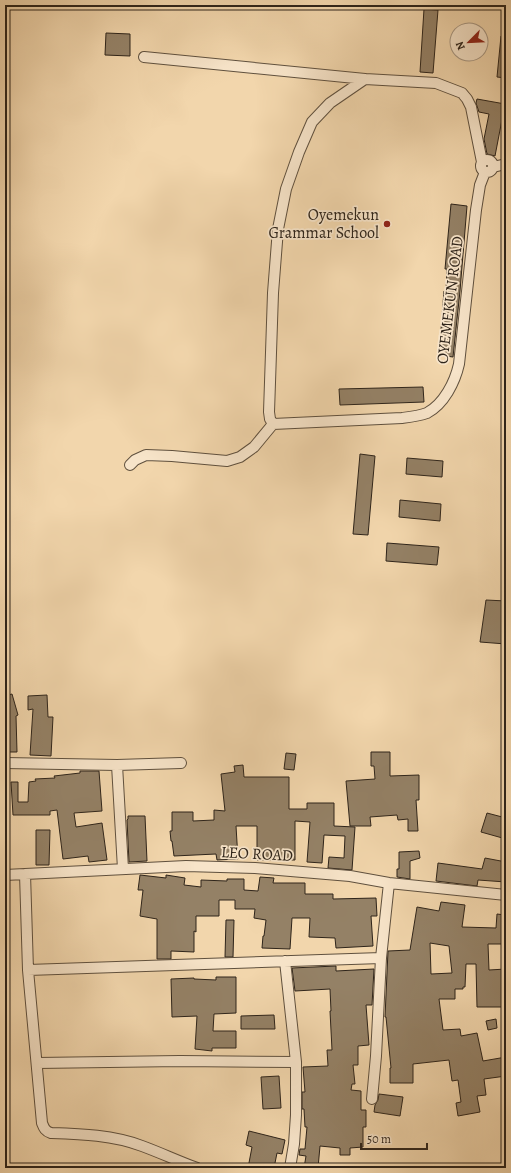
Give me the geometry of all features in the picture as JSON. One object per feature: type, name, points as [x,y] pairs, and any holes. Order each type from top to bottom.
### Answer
[{"type":"street","points":[[144,57],[365,80],[436,83],[462,93],[467,99],[471,107],[487,167],[506,164]]},
{"type":"street","points":[[130,465],[135,460],[146,455],[228,461],[240,457],[254,447],[273,424],[270,419],[269,412],[274,293],[278,229],[286,189],[299,152],[312,122],[330,103],[365,80]]},
{"type":"street","name":"OYEMEKUN ROAD","points":[[273,424],[402,418],[416,416],[427,412],[438,404],[454,382],[459,364],[476,210],[480,185],[487,167]]},
{"type":"street","points":[[5,763],[181,763]]},
{"type":"street","points":[[117,764],[123,869]]},
{"type":"street","name":"LEO ROAD","points":[[5,875],[186,866],[255,868],[350,876],[389,883],[506,895]]},
{"type":"street","points":[[25,874],[28,970],[36,1064],[42,1122],[47,1132],[86,1134],[114,1139],[141,1146],[197,1168]]},
{"type":"street","points":[[372,1100],[376,1056],[381,958],[389,883]]},
{"type":"street","points":[[28,970],[381,958]]},
{"type":"street","points":[[285,961],[296,1062],[296,1115],[294,1144],[290,1168]]},
{"type":"street","points":[[36,1064],[180,1061],[296,1062]]},
{"type":"building","points":[[424,9],[438,10],[433,73],[420,72]]},
{"type":"building","points":[[106,33],[130,34],[130,56],[105,55]]},
{"type":"building","points":[[501,36],[506,37],[506,78],[497,77]]},
{"type":"building","points":[[477,99],[505,104],[495,156],[487,154],[484,139],[489,114],[479,112],[476,103]]},
{"type":"building","points":[[451,204],[467,206],[453,357],[439,355],[444,291],[446,291],[447,269],[445,269]]},
{"type":"building","points":[[423,387],[424,402],[340,405],[339,389]]},
{"type":"building","points":[[360,454],[375,456],[368,535],[353,534]]},
{"type":"building","points":[[407,458],[443,461],[442,477],[406,474]]},
{"type":"building","points":[[400,500],[441,504],[440,521],[399,517]]},
{"type":"building","points":[[387,543],[439,547],[437,565],[386,561]]},
{"type":"building","points":[[486,600],[506,601],[506,644],[480,642]]},
{"type":"building","points":[[12,694],[18,715],[16,716],[17,752],[5,752],[5,696]]},
{"type":"building","points":[[47,695],[48,717],[53,717],[51,756],[30,755],[33,709],[28,710],[28,696]]},
{"type":"building","points":[[371,752],[390,752],[390,776],[419,775],[419,800],[416,800],[418,831],[408,831],[408,819],[398,820],[397,815],[370,817],[371,826],[350,826],[346,781],[375,779],[374,766],[371,766]]},
{"type":"building","points":[[286,753],[296,754],[294,770],[284,769]]},
{"type":"building","points":[[243,765],[244,777],[289,777],[289,809],[307,809],[307,803],[334,803],[334,826],[355,827],[352,870],[328,868],[329,857],[344,858],[345,836],[324,835],[322,863],[307,862],[310,822],[295,821],[295,860],[257,860],[257,826],[236,826],[238,859],[217,860],[216,854],[174,856],[170,831],[172,831],[172,812],[193,812],[193,821],[214,820],[214,810],[225,811],[221,774],[235,772],[234,766]]},
{"type":"building","points":[[80,771],[99,771],[102,811],[74,813],[76,827],[102,823],[107,860],[89,862],[88,856],[63,859],[57,810],[50,811],[50,815],[13,815],[11,782],[18,782],[18,802],[28,802],[29,782],[36,781],[35,779],[55,778],[54,776],[80,773]]},
{"type":"building","points":[[487,813],[506,818],[506,839],[481,832]]},
{"type":"building","points":[[128,816],[145,816],[147,861],[129,862]]},
{"type":"building","points":[[36,830],[50,830],[49,865],[36,865]]},
{"type":"building","points":[[419,851],[420,858],[410,861],[410,879],[397,877],[397,869],[399,869],[399,852]]},
{"type":"building","points":[[485,858],[506,862],[506,882],[478,880],[477,886],[436,881],[438,863],[482,869]]},
{"type":"building","points":[[140,875],[166,878],[166,875],[185,878],[184,885],[201,887],[201,880],[227,881],[227,879],[244,879],[244,890],[258,891],[260,877],[274,878],[273,883],[305,883],[305,894],[333,894],[333,899],[376,898],[377,916],[371,916],[373,946],[336,948],[335,938],[309,937],[310,918],[292,918],[290,949],[262,948],[266,920],[254,918],[255,909],[235,909],[235,900],[219,900],[219,916],[196,916],[194,952],[171,951],[171,959],[157,959],[157,919],[140,916],[143,890],[138,890]]},
{"type":"building","points":[[441,902],[465,905],[462,927],[496,928],[497,914],[505,915],[504,922],[506,921],[506,944],[488,944],[489,970],[506,969],[506,996],[502,996],[502,1007],[477,1007],[476,964],[466,964],[465,987],[463,987],[463,989],[455,989],[455,999],[439,999],[443,1030],[460,1029],[461,1036],[477,1033],[483,1061],[506,1057],[506,1076],[484,1079],[486,1095],[477,1096],[480,1112],[458,1116],[456,1103],[461,1102],[458,1080],[452,1081],[449,1060],[413,1064],[413,1083],[390,1083],[391,1068],[385,1017],[388,951],[410,950],[417,907],[439,911]],"holes":[[[430,943],[449,946],[452,973],[431,974]]]},
{"type":"building","points":[[226,920],[234,920],[233,957],[225,957]]},
{"type":"building","points":[[336,966],[336,971],[374,969],[372,1005],[366,1005],[369,1045],[358,1046],[358,1065],[353,1065],[355,1084],[352,1084],[351,1090],[361,1091],[361,1110],[366,1110],[366,1127],[363,1127],[363,1147],[350,1148],[350,1155],[340,1155],[340,1148],[320,1146],[318,1168],[304,1168],[306,1156],[299,1155],[300,1149],[305,1149],[307,1127],[305,1127],[304,1109],[302,1109],[302,1092],[305,1092],[303,1067],[328,1066],[327,1050],[332,1050],[330,989],[295,991],[292,968]]},
{"type":"building","points":[[216,977],[236,977],[236,1013],[214,1014],[213,1031],[236,1031],[236,1048],[212,1048],[212,1051],[195,1049],[197,1016],[172,1017],[171,979],[194,978],[216,980]]},
{"type":"building","points":[[274,1015],[275,1029],[241,1029],[241,1016]]},
{"type":"building","points":[[496,1019],[497,1028],[488,1030],[486,1021]]},
{"type":"building","points":[[279,1076],[281,1108],[263,1109],[261,1077]]},
{"type":"building","points":[[379,1094],[403,1097],[400,1116],[374,1112]]},
{"type":"building","points":[[249,1131],[285,1140],[282,1154],[277,1153],[274,1168],[248,1168],[252,1147],[246,1145]]},
{"type":"place","name":"Oyemekun Grammar School","points":[[387,224]]}]
